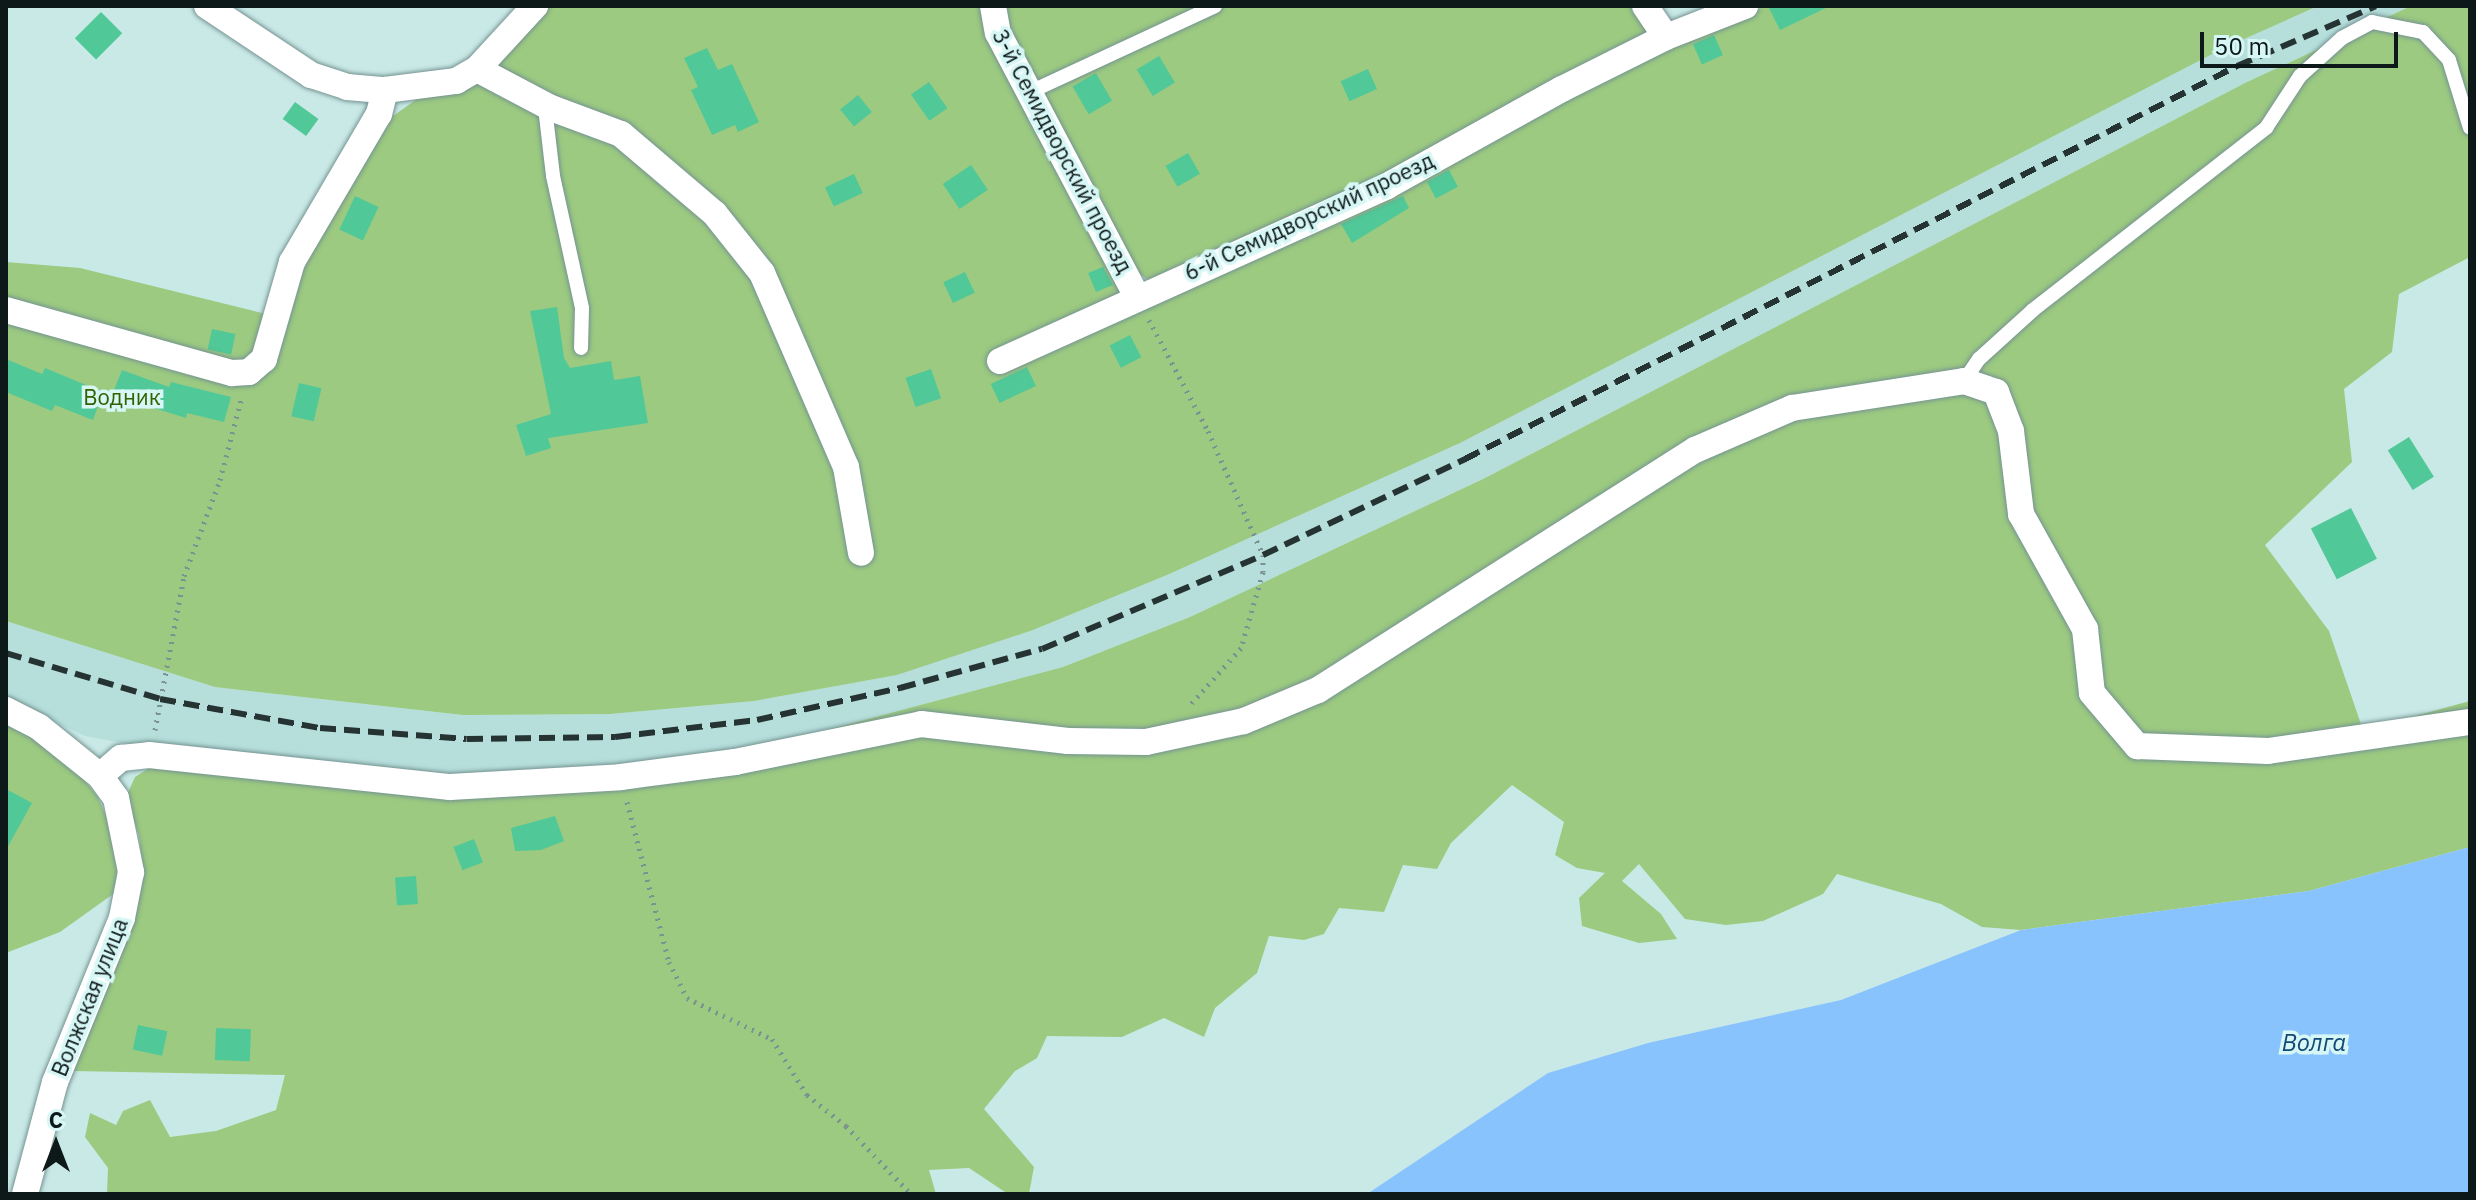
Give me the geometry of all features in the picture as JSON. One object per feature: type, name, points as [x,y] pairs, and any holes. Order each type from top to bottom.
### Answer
[{"type":"street","points":[[207,6],[311,75],[347,87],[385,90],[466,75],[621,134],[715,214],[762,273],[846,467],[861,553]]},
{"type":"street","points":[[466,75],[535,6]]},
{"type":"street","name":"3-й Семидворский проезд","points":[[993,6],[998,33],[1136,295]]},
{"type":"street","points":[[1645,6],[1666,37]]},
{"type":"street","name":"6-й Семидворский проезд","points":[[1000,361],[1136,295],[1387,186],[1666,37],[1745,6]]},
{"type":"street","points":[[6,310],[232,373],[249,372],[264,359],[292,262],[379,114],[385,90]]},
{"type":"street","points":[[100,776],[121,758],[149,755],[450,787],[621,777],[735,762],[921,724],[1068,741],[1146,742],[1244,721],[1318,690],[1695,450],[1792,408],[1964,381],[1996,392],[2011,431],[2021,514],[2085,629],[2092,693],[2137,746],[2268,751],[2470,722]]},
{"type":"street","name":"Волжская улица","points":[[6,710],[39,727],[100,776],[116,798],[131,872],[122,918],[55,1082],[25,1194]]},
{"type":"lane","points":[[1030,92],[1215,6]]},
{"type":"lane","points":[[1964,381],[1979,359],[2033,310],[2266,128],[2300,76],[2342,38],[2372,22],[2423,32],[2449,60],[2470,128]]},
{"type":"lane","points":[[551,108],[546,116],[553,176],[582,308],[581,348]]},
{"type":"path","points":[[1136,295],[1208,431],[1263,555],[1263,572],[1241,648],[1181,718]]},
{"type":"path","points":[[149,755],[184,576],[220,480],[249,372]]},
{"type":"path","points":[[621,777],[669,962],[687,998],[772,1039],[807,1095],[846,1126],[911,1194]]},
{"type":"shaded area","points":[[2318,6],[2411,6],[2245,83],[1483,479],[1190,617],[1063,667],[770,745],[618,766],[461,774],[134,745],[85,736],[6,699],[6,621],[215,687],[463,715],[610,714],[754,701],[897,675],[1033,630],[1167,575],[1460,443],[2224,48]]},
{"type":"green space","name":"Водник","points":[[542,6],[987,6],[1124,282],[1117,296],[1766,6],[2318,6],[2224,48],[1460,443],[1167,575],[1033,630],[897,675],[754,701],[610,714],[463,715],[215,687],[6,621],[6,262],[80,268],[266,314],[386,121],[417,99],[454,90],[496,66]]},
{"type":"green space","points":[[999,6],[1639,6],[1650,38],[1385,182],[1151,282],[1131,268]]},
{"type":"green space","points":[[2411,6],[2470,6],[2470,257],[2399,294],[2392,352],[2344,389],[2352,462],[2265,545],[2329,631],[2363,730],[2470,701],[2470,847],[2309,891],[2021,930],[1982,927],[1941,904],[1837,874],[1823,894],[1763,921],[1726,925],[1685,919],[1639,864],[1622,881],[1661,914],[1677,939],[1639,943],[1582,926],[1579,898],[1605,873],[1577,868],[1555,855],[1564,822],[1512,785],[1451,843],[1437,869],[1403,865],[1384,912],[1339,908],[1324,934],[1304,940],[1269,936],[1257,973],[1215,1008],[1204,1037],[1164,1018],[1122,1037],[1047,1036],[1037,1058],[1015,1071],[984,1109],[1034,1167],[1029,1194],[1008,1194],[969,1168],[929,1170],[936,1194],[107,1194],[108,1168],[85,1137],[90,1113],[116,1125],[123,1111],[150,1100],[170,1137],[216,1131],[276,1110],[285,1075],[73,1071],[143,871],[139,836],[126,797],[135,777],[159,762],[329,786],[618,766],[770,745],[1063,667],[1190,617],[1483,479],[2245,83]]},
{"type":"green space","points":[[6,724],[35,737],[72,765],[98,797],[118,844],[116,892],[60,932],[6,953]]},
{"type":"water","name":"Волга","points":[[2470,847],[2470,1194],[1367,1194],[1548,1073],[1648,1043],[1841,1000],[2021,930],[2309,891]]},
{"type":"building","points":[[1768,6],[1830,6],[1780,30]]},
{"type":"building","points":[[101,12],[122,33],[96,59],[75,38]]},
{"type":"building","points":[[1714,35],[1723,55],[1702,64],[1693,44]]},
{"type":"building","points":[[707,48],[718,70],[732,64],[759,122],[738,132],[735,125],[712,135],[691,90],[698,87],[684,58]]},
{"type":"building","points":[[1159,56],[1175,83],[1153,96],[1137,69]]},
{"type":"building","points":[[1368,69],[1377,89],[1350,101],[1341,81]]},
{"type":"building","points":[[1096,73],[1112,101],[1089,114],[1073,86]]},
{"type":"building","points":[[929,82],[947,108],[929,121],[911,95]]},
{"type":"building","points":[[858,95],[872,112],[854,127],[840,109]]},
{"type":"building","points":[[295,102],[318,119],[306,136],[283,119]]},
{"type":"building","points":[[1188,153],[1200,174],[1177,187],[1165,166]]},
{"type":"building","points":[[971,165],[988,190],[960,209],[943,184]]},
{"type":"building","points":[[1449,170],[1458,187],[1436,199],[1427,182]]},
{"type":"building","points":[[854,174],[863,193],[834,207],[825,188]]},
{"type":"building","points":[[355,196],[379,207],[363,241],[339,230]]},
{"type":"building","points":[[1403,196],[1409,208],[1352,243],[1341,224]]},
{"type":"building","points":[[1103,267],[1113,285],[1096,292],[1088,273]]},
{"type":"building","points":[[965,272],[975,293],[953,303],[943,282]]},
{"type":"building","points":[[557,307],[564,358],[570,368],[611,361],[614,380],[640,376],[648,423],[548,438],[551,448],[526,456],[516,425],[551,414],[530,311]]},
{"type":"building","points":[[212,329],[235,334],[231,355],[208,350]]},
{"type":"building","points":[[1130,335],[1141,357],[1121,368],[1110,345]]},
{"type":"building","points":[[6,359],[42,374],[45,368],[103,392],[93,420],[55,405],[52,411],[6,392]]},
{"type":"building","points":[[1027,367],[1036,386],[1000,403],[991,384]]},
{"type":"building","points":[[931,369],[941,398],[916,407],[905,378]]},
{"type":"building","points":[[122,370],[169,387],[171,382],[231,397],[224,422],[187,413],[186,418],[112,395]]},
{"type":"building","points":[[299,383],[321,388],[314,421],[291,416]]},
{"type":"building","points":[[2409,437],[2434,477],[2413,490],[2388,450]]},
{"type":"building","points":[[2351,508],[2377,559],[2337,579],[2311,528]]},
{"type":"building","points":[[6,789],[32,803],[6,850]]},
{"type":"building","points":[[555,816],[564,841],[541,850],[515,851],[511,828]]},
{"type":"building","points":[[474,839],[483,862],[462,870],[453,847]]},
{"type":"building","points":[[416,876],[418,904],[397,905],[395,877]]},
{"type":"building","points":[[138,1025],[167,1031],[162,1056],[133,1049]]},
{"type":"building","points":[[216,1028],[251,1029],[250,1061],[215,1060]]},
{"type":"railway","points":[[6,653],[160,699],[320,728],[467,739],[615,737],[757,720],[900,688],[1042,649],[1263,555],[1465,459],[2237,66],[2376,6]]}]
